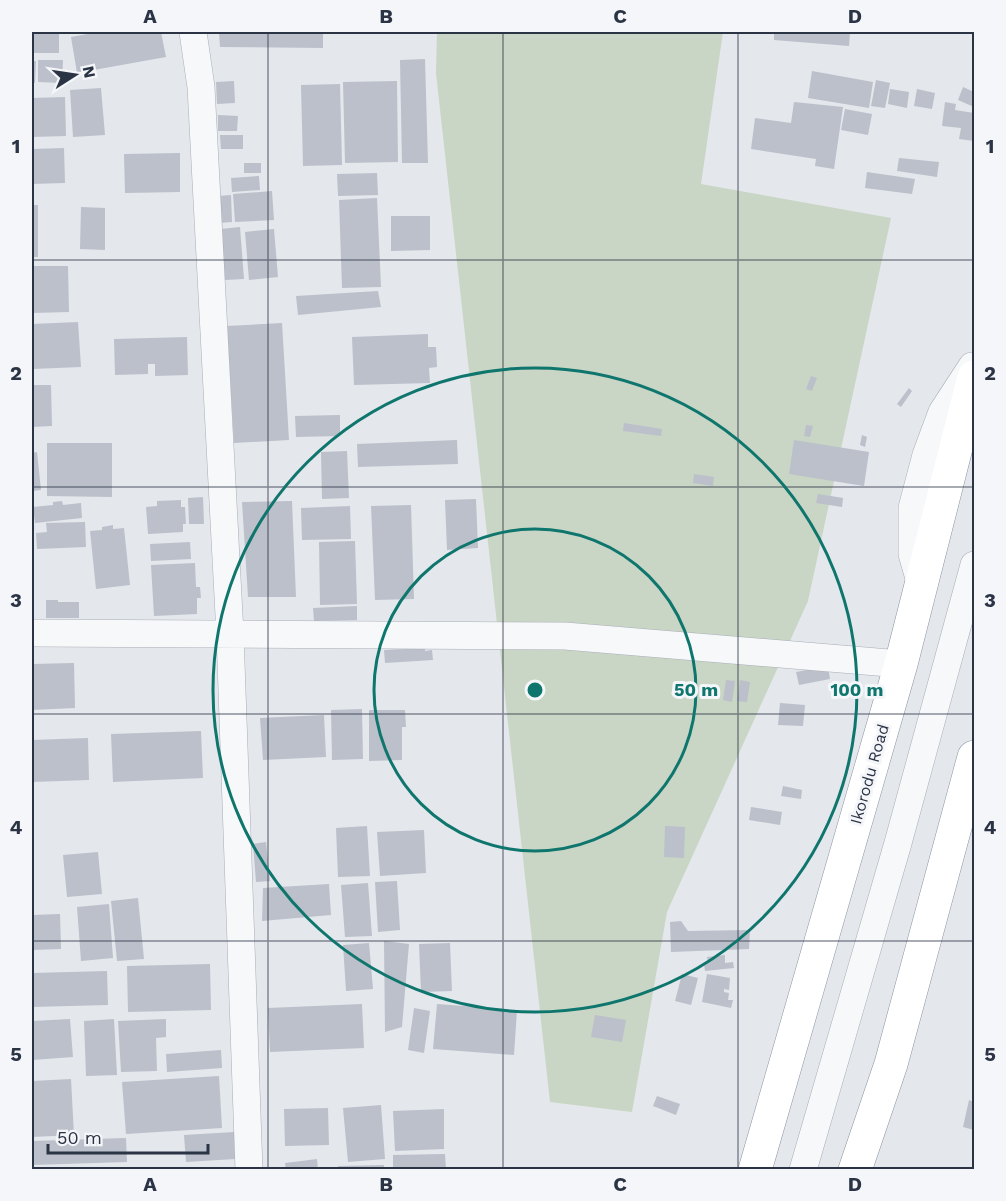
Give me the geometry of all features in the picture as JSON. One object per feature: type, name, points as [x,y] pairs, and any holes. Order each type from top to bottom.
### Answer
[{"type":"highway","name":"Ikorodu Road","points":[[755,1170],[901,664],[975,376]]},
{"type":"highway","points":[[855,1170],[891,1064],[975,757]]},
{"type":"street","points":[[193,32],[201,87],[230,634],[249,1170]]},
{"type":"street","points":[[921,585],[912,554],[912,508],[926,455],[942,412],[975,362]]},
{"type":"street","points":[[803,1170],[898,843],[975,565]]},
{"type":"street","points":[[32,633],[565,636],[901,664]]},
{"type":"green space","points":[[437,32],[723,32],[701,184],[891,218],[808,601],[667,912],[632,1112],[550,1102],[436,73]]},
{"type":"building","points":[[32,32],[59,32],[59,53],[32,53]]},
{"type":"building","points":[[99,32],[161,32],[166,57],[77,73],[71,37]]},
{"type":"building","points":[[219,32],[323,32],[323,48],[220,47]]},
{"type":"building","points":[[774,32],[850,32],[849,46],[774,40]]},
{"type":"building","points":[[425,59],[428,163],[402,163],[400,60]]},
{"type":"building","points":[[38,60],[63,60],[62,83],[38,82]]},
{"type":"building","points":[[32,61],[36,61],[35,83],[32,83]]},
{"type":"building","points":[[812,71],[873,82],[869,108],[808,98]]},
{"type":"building","points":[[876,80],[890,83],[885,108],[871,106]]},
{"type":"building","points":[[234,81],[235,103],[217,104],[216,82]]},
{"type":"building","points":[[397,81],[398,162],[345,163],[343,82]]},
{"type":"building","points":[[340,84],[342,165],[303,166],[301,85]]},
{"type":"building","points":[[963,87],[974,92],[974,107],[958,100]]},
{"type":"building","points":[[101,88],[105,135],[73,137],[70,90]]},
{"type":"building","points":[[890,89],[909,92],[907,108],[888,104]]},
{"type":"building","points":[[917,89],[935,93],[932,109],[914,106]]},
{"type":"building","points":[[65,97],[66,136],[32,137],[32,98]]},
{"type":"building","points":[[794,102],[843,107],[834,169],[815,166],[816,159],[751,149],[755,118],[791,123]]},
{"type":"building","points":[[945,102],[956,104],[955,110],[974,113],[974,141],[959,139],[961,128],[942,126]]},
{"type":"building","points":[[845,109],[872,114],[868,135],[841,130]]},
{"type":"building","points":[[218,115],[238,116],[237,131],[218,131]]},
{"type":"building","points":[[220,135],[243,135],[243,149],[221,149]]},
{"type":"building","points":[[64,148],[65,183],[32,184],[32,149]]},
{"type":"building","points":[[180,153],[180,192],[125,193],[124,154]]},
{"type":"building","points":[[899,158],[939,162],[937,177],[897,171]]},
{"type":"building","points":[[244,163],[261,163],[261,173],[244,173]]},
{"type":"building","points":[[867,172],[915,179],[912,194],[865,188]]},
{"type":"building","points":[[377,173],[378,195],[338,196],[337,174]]},
{"type":"building","points":[[259,176],[260,190],[232,192],[231,178]]},
{"type":"building","points":[[272,191],[274,220],[235,222],[233,194]]},
{"type":"building","points":[[231,195],[232,222],[219,223],[217,196]]},
{"type":"building","points":[[377,198],[381,287],[342,288],[339,200]]},
{"type":"building","points":[[32,205],[38,205],[38,257],[32,257]]},
{"type":"building","points":[[81,207],[105,208],[105,250],[80,249]]},
{"type":"building","points":[[391,216],[430,216],[430,250],[391,251]]},
{"type":"building","points":[[240,227],[244,279],[225,280],[221,229]]},
{"type":"building","points":[[274,229],[278,277],[249,280],[245,232]]},
{"type":"building","points":[[32,266],[68,266],[69,312],[32,313]]},
{"type":"building","points":[[378,291],[381,307],[298,315],[296,296]]},
{"type":"building","points":[[78,322],[81,367],[32,369],[32,324]]},
{"type":"building","points":[[282,323],[289,440],[234,443],[227,326]]},
{"type":"building","points":[[428,334],[428,347],[436,347],[437,367],[429,368],[430,383],[354,385],[352,337]]},
{"type":"building","points":[[187,337],[188,375],[155,376],[155,364],[148,364],[148,374],[115,375],[114,339]]},
{"type":"building","points":[[811,376],[817,378],[812,391],[806,389]]},
{"type":"building","points":[[32,385],[51,385],[52,426],[32,427]]},
{"type":"building","points":[[909,388],[912,391],[901,407],[897,404]]},
{"type":"building","points":[[340,415],[340,436],[296,437],[295,416]]},
{"type":"building","points":[[624,423],[662,429],[661,436],[623,431]]},
{"type":"building","points":[[806,425],[813,426],[810,437],[804,436]]},
{"type":"building","points":[[862,435],[867,437],[865,447],[860,445]]},
{"type":"building","points":[[457,440],[458,464],[358,467],[357,444]]},
{"type":"building","points":[[794,440],[869,452],[864,486],[789,474]]},
{"type":"building","points":[[47,443],[112,443],[112,497],[47,496]]},
{"type":"building","points":[[347,451],[349,498],[322,499],[321,452]]},
{"type":"building","points":[[37,452],[41,490],[32,491],[32,453]]},
{"type":"building","points":[[694,474],[714,477],[713,486],[693,483]]},
{"type":"building","points":[[818,494],[843,498],[842,507],[816,503]]},
{"type":"building","points":[[203,497],[204,524],[189,524],[188,498]]},
{"type":"building","points":[[476,499],[478,548],[447,550],[445,500]]},
{"type":"building","points":[[181,500],[181,507],[185,507],[186,524],[183,524],[183,532],[148,534],[146,507],[157,506],[157,501]]},
{"type":"building","points":[[62,501],[63,505],[81,503],[82,518],[35,523],[33,507],[53,505],[53,502]]},
{"type":"building","points":[[292,501],[296,597],[248,597],[242,502]]},
{"type":"building","points":[[411,505],[414,599],[375,600],[371,506]]},
{"type":"building","points":[[350,506],[351,539],[302,540],[301,508]]},
{"type":"building","points":[[85,522],[86,547],[37,549],[36,533],[47,532],[46,523]]},
{"type":"building","points":[[113,525],[113,529],[124,528],[130,585],[96,589],[90,531],[102,530],[102,527]]},
{"type":"building","points":[[355,541],[357,604],[320,605],[319,542]]},
{"type":"building","points":[[190,542],[191,559],[151,561],[150,544]]},
{"type":"building","points":[[195,563],[196,587],[200,587],[201,598],[197,598],[197,614],[154,616],[151,565]]},
{"type":"building","points":[[46,600],[79,602],[79,618],[46,618]]},
{"type":"building","points":[[357,606],[357,620],[314,621],[313,608]]},
{"type":"building","points":[[425,644],[425,651],[432,650],[433,660],[385,663],[384,650],[404,649],[404,646]]},
{"type":"building","points":[[74,663],[75,708],[32,710],[32,664]]},
{"type":"building","points":[[828,666],[830,679],[799,685],[796,672]]},
{"type":"building","points":[[726,680],[735,681],[732,702],[723,700]]},
{"type":"building","points":[[740,680],[750,682],[747,702],[737,701]]},
{"type":"building","points":[[780,703],[805,705],[803,726],[778,725]]},
{"type":"building","points":[[362,709],[363,759],[332,760],[331,710]]},
{"type":"building","points":[[369,710],[405,710],[406,727],[402,727],[402,760],[369,761]]},
{"type":"building","points":[[324,715],[326,757],[263,760],[260,718]]},
{"type":"building","points":[[201,731],[203,778],[113,782],[111,734]]},
{"type":"building","points":[[88,738],[89,780],[32,782],[32,740]]},
{"type":"building","points":[[783,786],[802,790],[801,799],[781,796]]},
{"type":"building","points":[[751,807],[782,812],[780,825],[749,820]]},
{"type":"building","points":[[367,826],[370,876],[338,877],[336,828]]},
{"type":"building","points":[[665,826],[685,827],[684,858],[664,857]]},
{"type":"building","points":[[424,830],[426,873],[380,876],[377,832]]},
{"type":"building","points":[[266,842],[270,881],[256,882],[253,844]]},
{"type":"building","points":[[98,852],[102,894],[67,897],[63,855]]},
{"type":"building","points":[[397,881],[400,930],[378,932],[375,882]]},
{"type":"building","points":[[368,883],[372,936],[345,937],[341,885]]},
{"type":"building","points":[[329,884],[331,915],[262,921],[263,888]]},
{"type":"building","points":[[138,898],[144,959],[117,961],[111,901]]},
{"type":"building","points":[[109,904],[113,958],[81,961],[77,907]]},
{"type":"building","points":[[60,914],[61,949],[32,950],[32,915]]},
{"type":"building","points":[[681,921],[688,931],[750,930],[749,949],[671,952],[670,922]]},
{"type":"building","points":[[384,941],[409,944],[402,1027],[385,1032]]},
{"type":"building","points":[[369,943],[373,989],[346,991],[343,945]]},
{"type":"building","points":[[450,943],[452,991],[421,992],[419,944]]},
{"type":"building","points":[[725,955],[725,963],[733,962],[734,968],[705,971],[704,964],[708,963],[707,957]]},
{"type":"building","points":[[210,964],[211,1010],[128,1012],[127,966]]},
{"type":"building","points":[[107,971],[108,1005],[32,1007],[32,973]]},
{"type":"building","points":[[682,974],[698,978],[691,1005],[675,1001]]},
{"type":"building","points":[[707,974],[730,978],[729,990],[724,989],[724,992],[729,993],[728,1000],[733,1000],[731,1008],[702,1002]]},
{"type":"building","points":[[362,1004],[364,1048],[270,1052],[268,1008]]},
{"type":"building","points":[[437,1004],[517,1010],[514,1055],[433,1049]]},
{"type":"building","points":[[414,1008],[430,1011],[424,1053],[408,1050]]},
{"type":"building","points":[[595,1015],[626,1020],[622,1042],[591,1037]]},
{"type":"building","points":[[70,1019],[73,1057],[32,1060],[32,1021]]},
{"type":"building","points":[[114,1019],[117,1075],[86,1076],[84,1021]]},
{"type":"building","points":[[166,1019],[166,1037],[156,1038],[157,1071],[121,1072],[118,1021]]},
{"type":"building","points":[[221,1050],[222,1068],[167,1072],[166,1054]]},
{"type":"building","points":[[219,1076],[222,1128],[126,1134],[122,1082]]},
{"type":"building","points":[[71,1079],[74,1135],[32,1137],[32,1081]]},
{"type":"building","points":[[657,1096],[680,1104],[676,1115],[653,1106]]},
{"type":"building","points":[[969,1100],[974,1102],[974,1130],[963,1127]]},
{"type":"building","points":[[381,1105],[385,1159],[348,1162],[343,1108]]},
{"type":"building","points":[[328,1108],[329,1145],[285,1146],[284,1109]]},
{"type":"building","points":[[444,1109],[444,1149],[395,1151],[393,1111]]},
{"type":"building","points":[[234,1132],[235,1159],[186,1162],[184,1135]]},
{"type":"building","points":[[126,1138],[127,1162],[32,1165],[32,1141]]},
{"type":"building","points":[[445,1154],[446,1170],[393,1170],[393,1155]]},
{"type":"building","points":[[317,1159],[318,1170],[286,1170],[285,1163]]},
{"type":"building","points":[[384,1165],[384,1170],[338,1170],[338,1166]]}]
